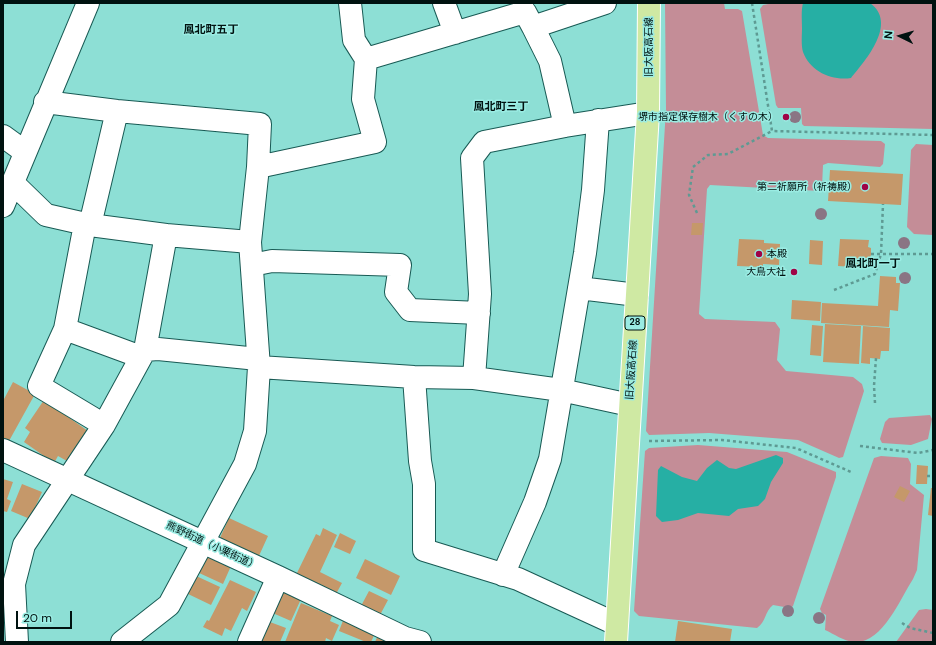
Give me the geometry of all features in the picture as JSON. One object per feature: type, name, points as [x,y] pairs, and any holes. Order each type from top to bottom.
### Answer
[{"type":"main road","name":"旧大阪高石線","points":[[616,633],[648,113],[648,3]]},
{"type":"street","points":[[3,206],[45,102],[88,3]]},
{"type":"street","points":[[258,167],[375,142],[363,99],[366,59],[354,40],[350,3]]},
{"type":"street","points":[[444,3],[455,33]]},
{"type":"street","points":[[533,27],[605,3]]},
{"type":"street","points":[[366,59],[525,12],[550,61],[565,126]]},
{"type":"street","points":[[45,102],[117,111],[260,124],[258,167],[250,242],[259,363],[255,431],[245,464],[204,543],[169,605],[122,642]]},
{"type":"street","points":[[104,425],[39,386],[65,329],[88,225],[117,111]]},
{"type":"street","points":[[474,378],[480,294],[472,158],[484,142],[598,120],[648,113]]},
{"type":"street","points":[[503,575],[535,502],[550,458],[579,288],[593,190],[598,120]]},
{"type":"street","points":[[3,136],[25,152]]},
{"type":"street","points":[[13,183],[46,215],[88,225],[166,235],[250,242]]},
{"type":"street","points":[[17,642],[14,584],[24,545],[104,425],[143,354],[166,235]]},
{"type":"street","points":[[252,265],[272,261],[400,265],[396,292],[410,310],[479,313]]},
{"type":"street","points":[[579,288],[637,295]]},
{"type":"street","points":[[65,329],[143,354],[158,349],[259,363],[414,376],[474,378],[561,390],[630,405]]},
{"type":"street","points":[[414,376],[420,462],[424,484],[424,550],[518,579],[616,633]]},
{"type":"street","name":"熊野街道（小栗街道）","points":[[3,450],[278,577],[409,641]]},
{"type":"street","points":[[249,642],[278,577]]},
{"type":"path","points":[[752,3],[772,131]]},
{"type":"path","points":[[697,213],[688,195],[693,167],[708,155],[728,154],[772,131],[933,135]]},
{"type":"path","points":[[834,290],[875,274],[881,254],[883,204]]},
{"type":"path","points":[[871,254],[933,254]]},
{"type":"path","points":[[875,403],[876,358]]},
{"type":"path","points":[[644,442],[722,440],[796,448],[851,472]]},
{"type":"path","points":[[860,446],[918,453],[933,450]]},
{"type":"path","points":[[927,476],[933,476]]},
{"type":"path","points":[[902,623],[910,628],[933,633]]},
{"type":"shaded area","points":[[665,3],[724,3],[725,9],[738,9],[742,11],[763,135],[768,138],[881,141],[885,144],[883,164],[880,167],[828,163],[823,165],[822,187],[820,191],[710,185],[707,189],[699,314],[705,319],[775,322],[780,329],[777,360],[786,371],[853,377],[862,384],[864,391],[843,457],[839,458],[798,440],[709,433],[649,435],[646,431],[666,109]]},
{"type":"shaded area","points":[[774,3],[933,3],[933,129],[804,126],[802,124],[801,108],[778,108],[776,105],[760,9],[763,5]]},
{"type":"shaded area","points":[[916,144],[933,145],[933,235],[914,234],[907,227],[911,150]]},
{"type":"shaded area","points":[[930,415],[932,419],[928,439],[911,445],[882,443],[880,439],[885,422],[889,418]]},
{"type":"shaded area","points":[[698,445],[787,452],[836,472],[836,477],[793,606],[790,608],[773,605],[768,610],[760,626],[757,628],[639,616],[634,611],[645,451],[649,448]]},
{"type":"shaded area","points":[[881,456],[908,458],[911,464],[910,484],[924,495],[917,570],[896,609],[881,629],[873,636],[863,641],[853,642],[825,630],[826,615],[822,613],[820,609],[874,458]]},
{"type":"shaded area","points":[[919,610],[933,610],[933,642],[896,642]]},
{"type":"water","points":[[803,3],[870,3],[878,11],[881,21],[877,41],[864,62],[851,78],[843,79],[829,76],[816,69],[806,59],[803,52],[802,43]]},
{"type":"water","points":[[776,455],[783,458],[783,463],[771,482],[765,499],[758,506],[738,509],[729,516],[698,513],[678,520],[662,522],[656,516],[658,470],[661,466],[682,477],[697,481],[707,468],[717,460],[729,468],[736,469]]},
{"type":"building","name":"第二祈願所（祈祷殿）","points":[[830,170],[903,174],[901,205],[828,201]]},
{"type":"building","points":[[692,223],[703,223],[702,235],[691,235]]},
{"type":"building","name":"本殿","points":[[739,239],[764,240],[764,243],[780,244],[779,265],[763,264],[763,267],[737,266]]},
{"type":"building","points":[[840,239],[869,240],[868,247],[871,248],[871,254],[870,260],[867,260],[867,268],[838,266]]},
{"type":"building","points":[[810,240],[823,241],[822,265],[809,264]]},
{"type":"building","points":[[880,276],[896,277],[896,283],[900,283],[898,311],[890,310],[889,327],[821,323],[822,303],[878,306]]},
{"type":"building","points":[[792,300],[821,302],[820,321],[791,319]]},
{"type":"building","points":[[825,324],[861,326],[859,364],[823,362]]},
{"type":"building","points":[[812,325],[823,326],[821,356],[810,355]]},
{"type":"building","points":[[863,326],[890,328],[889,351],[881,351],[880,359],[870,358],[870,364],[861,363]]},
{"type":"building","points":[[13,382],[35,394],[9,441],[3,438],[3,401]]},
{"type":"building","points":[[44,400],[88,431],[67,461],[58,456],[54,463],[24,442],[30,432],[25,428]]},
{"type":"building","points":[[917,465],[928,466],[927,484],[916,484]]},
{"type":"building","points":[[3,479],[13,482],[7,499],[11,501],[7,512],[3,511]]},
{"type":"building","points":[[22,484],[42,492],[30,519],[11,511]]},
{"type":"building","points":[[900,486],[910,491],[904,502],[894,497]]},
{"type":"building","points":[[931,488],[933,488],[933,516],[928,515]]},
{"type":"building","points":[[229,518],[268,536],[258,558],[219,540]]},
{"type":"building","points":[[323,528],[337,535],[320,572],[342,583],[336,594],[296,575],[316,534],[320,536]]},
{"type":"building","points":[[340,533],[356,541],[350,554],[334,547]]},
{"type":"building","points":[[206,554],[231,566],[223,584],[197,572]]},
{"type":"building","points":[[365,559],[400,576],[391,595],[356,578]]},
{"type":"building","points":[[194,575],[220,587],[211,605],[186,593]]},
{"type":"building","points":[[230,580],[256,592],[247,611],[242,608],[231,631],[225,628],[222,636],[203,627],[207,620],[209,621]]},
{"type":"building","points":[[277,589],[301,599],[291,621],[268,611]]},
{"type":"building","points":[[369,591],[388,600],[380,615],[361,606]]},
{"type":"building","points":[[301,603],[332,616],[330,621],[339,625],[332,641],[326,638],[325,642],[285,642]]},
{"type":"building","points":[[344,618],[376,631],[371,642],[366,642],[339,631]]},
{"type":"building","points":[[262,619],[286,628],[280,642],[255,642]]},
{"type":"building","points":[[678,621],[732,629],[730,642],[675,642]]},
{"type":"building","points":[[378,635],[397,642],[375,642]]},
{"type":"place","name":"堺市指定保存樹木（くすの木）","points":[[786,117]]},
{"type":"place","name":"第二祈願所（祈祷殿）","points":[[865,187]]},
{"type":"place","name":"本殿","points":[[759,254]]},
{"type":"place","name":"大鳥大社","points":[[794,272]]},
{"type":"district","name":"鳳北町五丁","points":[[211,30]]},
{"type":"district","name":"鳳北町三丁","points":[[501,107]]},
{"type":"district","name":"鳳北町一丁","points":[[873,264]]}]
